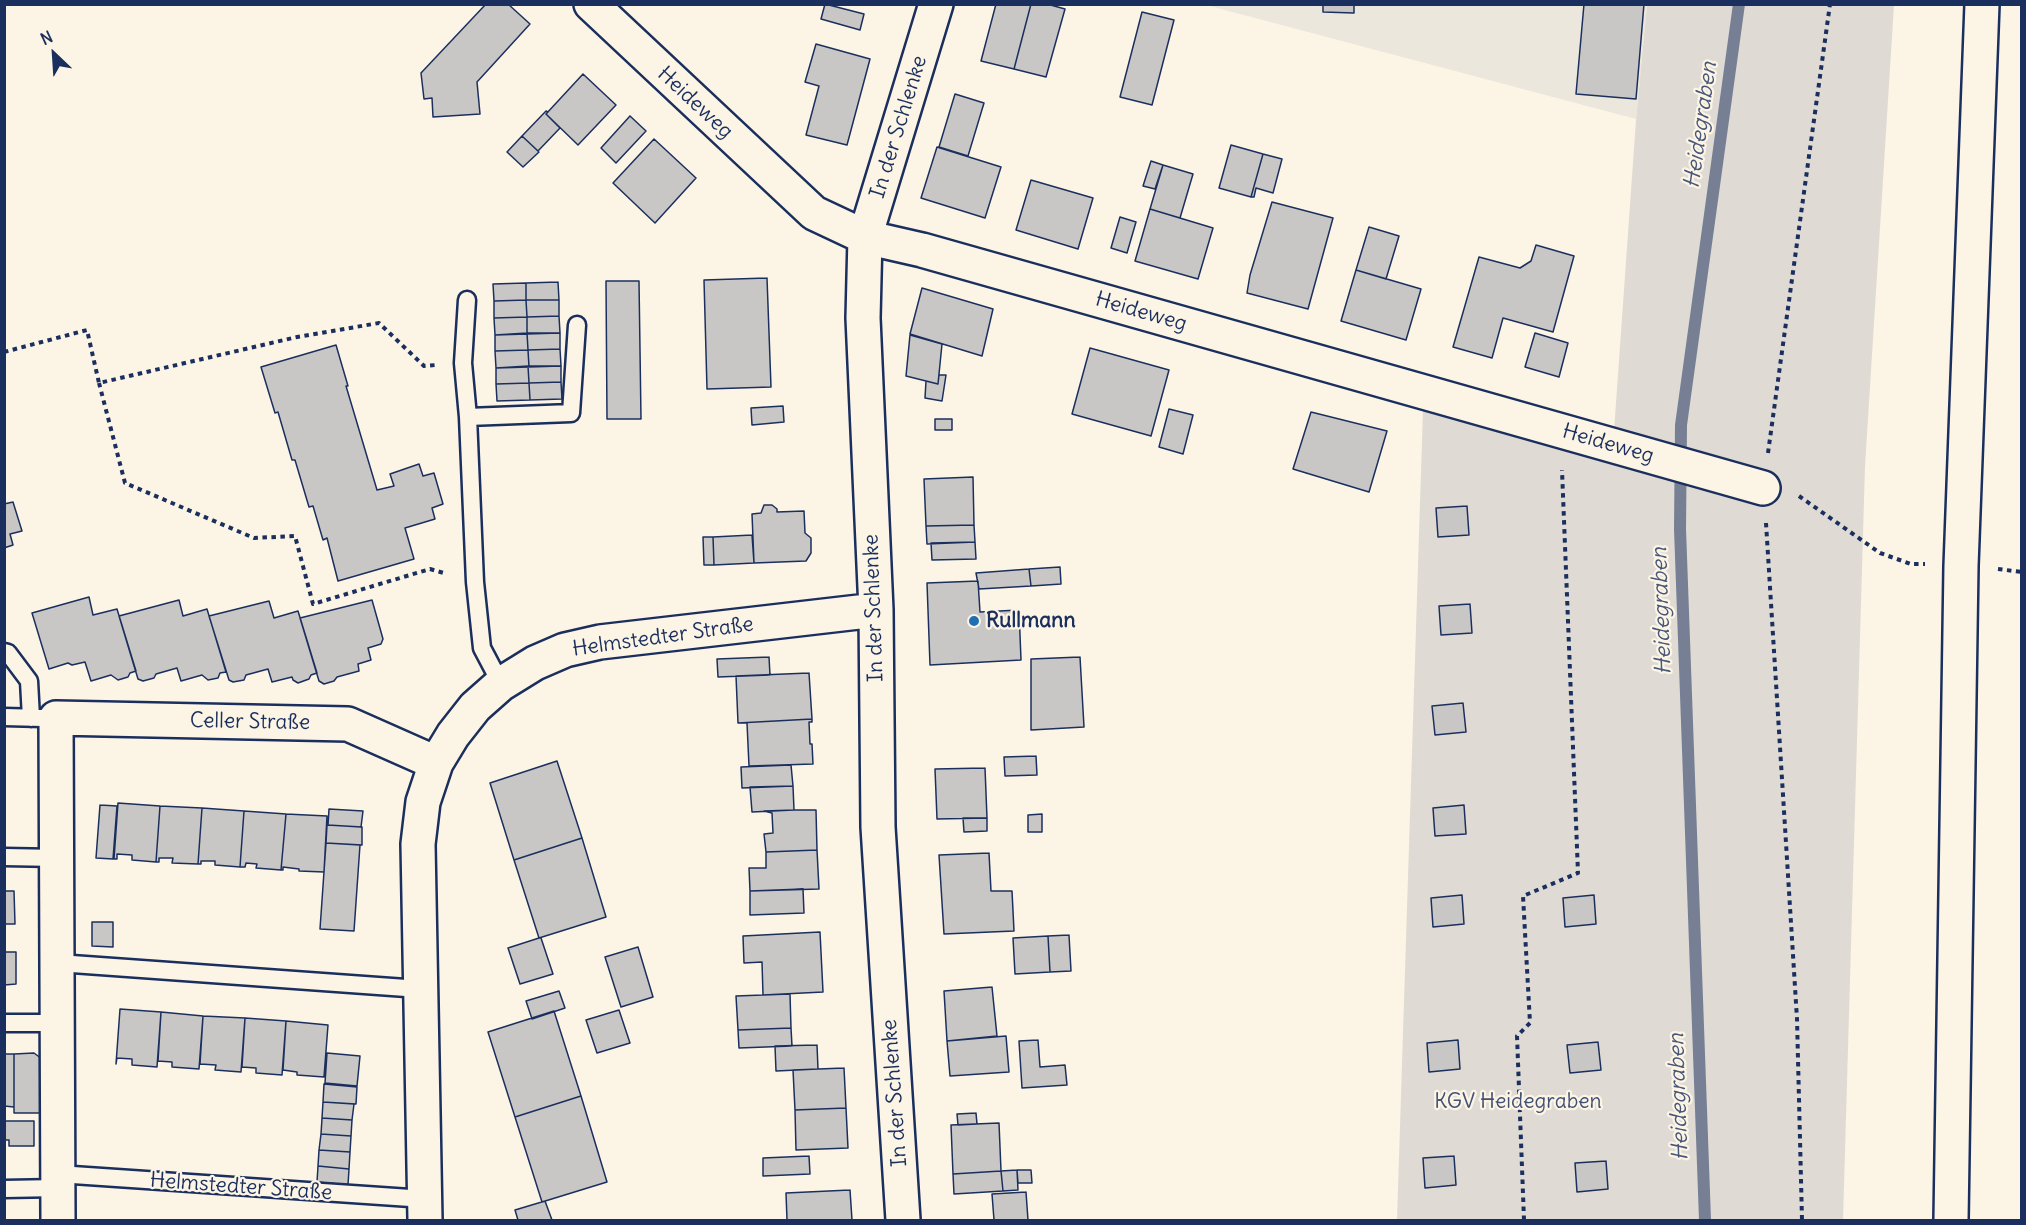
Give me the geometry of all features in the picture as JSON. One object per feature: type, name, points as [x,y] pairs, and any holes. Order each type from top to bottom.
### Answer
[{"type":"street","name":"Heideweg","points":[[591,4],[814,213],[866,237],[1763,488]]},
{"type":"street","name":"In der Schlenke","points":[[903,1221],[878,827],[876,610],[863,318],[866,237],[936,4]]},
{"type":"street","points":[[1951,1221],[1961,566],[1982,4]]},
{"type":"street","name":"Helmstedter Straße","points":[[425,1210],[418,844],[423,802],[436,763],[453,735],[475,707],[501,684],[535,663],[555,654],[600,642],[876,610]]},
{"type":"street","points":[[44,718],[58,858],[58,1221]]},
{"type":"street","name":"Celler Straße","points":[[44,718],[348,724],[436,763]]},
{"type":"lane","points":[[467,300],[463,363],[468,417],[475,582],[482,648],[501,684]]},
{"type":"lane","points":[[468,417],[572,413],[577,325]]},
{"type":"lane","points":[[4,652],[8,652],[29,681],[44,718]]},
{"type":"lane","name":"Celler Straße","points":[[4,717],[44,718]]},
{"type":"lane","points":[[4,857],[58,858]]},
{"type":"lane","points":[[58,963],[420,989]]},
{"type":"lane","points":[[4,1023],[57,1023]]},
{"type":"lane","points":[[4,1189],[58,1181]]},
{"type":"lane","name":"Helmstedter Straße","points":[[58,1181],[425,1210]]},
{"type":"path","points":[[1802,1221],[1797,1019],[1763,488],[1830,4]]},
{"type":"path","points":[[99,383],[297,337],[379,323],[424,366],[463,363]]},
{"type":"path","points":[[4,352],[87,330],[125,483],[254,537],[295,537],[313,604],[430,568],[475,582]]},
{"type":"path","points":[[1524,1221],[1517,1036],[1530,1023],[1523,896],[1578,873],[1560,430]]},
{"type":"path","points":[[1763,488],[1798,495],[1880,553],[1911,564],[2022,572]]},
{"type":"shaded area","points":[[1206,5],[1647,5],[1636,120],[1636,119]]},
{"type":"green space","name":"KGV Heidegraben","points":[[1647,5],[1894,5],[1865,466],[1843,1220],[1397,1220],[1423,409],[1612,459],[1636,120]]},
{"type":"building","points":[[486,4],[508,4],[530,24],[477,82],[480,114],[433,117],[432,98],[424,99],[421,73]]},
{"type":"building","points":[[825,4],[864,14],[860,30],[821,19]]},
{"type":"building","points":[[996,4],[1031,4],[1014,69],[981,61]]},
{"type":"building","points":[[1031,4],[1047,4],[1065,9],[1046,77],[1014,69]]},
{"type":"building","points":[[1323,4],[1354,4],[1354,13],[1323,12]]},
{"type":"building","points":[[1584,4],[1644,4],[1636,99],[1576,94]]},
{"type":"building","points":[[1142,12],[1174,20],[1152,105],[1120,97]]},
{"type":"building","points":[[816,44],[870,59],[847,145],[806,135],[819,86],[805,82]]},
{"type":"building","points":[[583,74],[616,105],[578,145],[546,114]]},
{"type":"building","points":[[955,94],[984,103],[968,156],[939,147]]},
{"type":"building","points":[[546,111],[548,112],[546,114],[560,128],[538,151],[522,136]]},
{"type":"building","points":[[630,116],[646,131],[616,163],[601,148]]},
{"type":"building","points":[[522,136],[539,152],[523,167],[507,152]]},
{"type":"building","points":[[654,139],[696,178],[655,223],[613,183]]},
{"type":"building","points":[[1231,145],[1263,154],[1251,197],[1219,188]]},
{"type":"building","points":[[937,147],[1001,167],[985,218],[921,198]]},
{"type":"building","points":[[1263,154],[1282,159],[1273,193],[1256,188],[1254,197],[1251,197]]},
{"type":"building","points":[[1151,161],[1163,165],[1155,189],[1143,186]]},
{"type":"building","points":[[1163,165],[1193,174],[1180,218],[1150,209]]},
{"type":"building","points":[[1031,180],[1093,198],[1078,249],[1016,230]]},
{"type":"building","points":[[1272,202],[1333,218],[1308,309],[1247,293],[1250,275]]},
{"type":"building","points":[[1150,209],[1213,228],[1198,279],[1135,261]]},
{"type":"building","points":[[1120,217],[1136,222],[1127,253],[1111,248]]},
{"type":"building","points":[[1369,227],[1399,236],[1386,279],[1356,270]]},
{"type":"building","points":[[1536,245],[1574,256],[1553,332],[1503,318],[1492,358],[1453,347],[1479,257],[1520,268],[1531,261]]},
{"type":"building","points":[[1356,270],[1421,289],[1406,340],[1341,321]]},
{"type":"building","points":[[767,278],[771,387],[707,389],[704,280]]},
{"type":"building","points":[[606,281],[639,281],[641,419],[607,419]]},
{"type":"building","points":[[558,282],[559,300],[526,300],[526,283]]},
{"type":"building","points":[[526,283],[526,300],[494,301],[493,284]]},
{"type":"building","points":[[922,288],[993,309],[982,356],[910,334]]},
{"type":"building","points":[[526,300],[527,317],[494,318],[494,301]]},
{"type":"building","points":[[526,300],[559,300],[559,316],[527,317]]},
{"type":"building","points":[[559,316],[560,333],[527,334],[527,317]]},
{"type":"building","points":[[527,317],[527,334],[495,335],[494,318]]},
{"type":"building","points":[[527,333],[560,333],[560,349],[528,350]]},
{"type":"building","points":[[527,333],[528,350],[495,351],[495,335]]},
{"type":"building","points":[[1535,333],[1568,343],[1559,377],[1525,367]]},
{"type":"building","points":[[910,335],[942,344],[938,384],[906,376]]},
{"type":"building","points":[[336,345],[377,490],[394,486],[390,474],[419,464],[423,476],[434,473],[443,504],[432,508],[435,519],[405,528],[414,559],[338,581],[327,538],[323,540],[313,506],[309,507],[295,460],[292,460],[278,412],[275,413],[261,367]]},
{"type":"building","points":[[1090,348],[1169,370],[1151,436],[1072,414]]},
{"type":"building","points":[[560,349],[561,366],[529,367],[528,350]]},
{"type":"building","points":[[528,350],[529,367],[496,368],[495,351]]},
{"type":"building","points":[[528,366],[561,366],[561,382],[529,383]]},
{"type":"building","points":[[528,366],[529,383],[496,384],[496,368]]},
{"type":"building","points":[[939,375],[946,375],[942,401],[925,398],[926,381],[938,384]]},
{"type":"building","points":[[561,382],[562,399],[530,400],[529,383]]},
{"type":"building","points":[[529,383],[530,400],[497,401],[496,384]]},
{"type":"building","points":[[783,406],[784,422],[752,425],[751,408]]},
{"type":"building","points":[[1169,409],[1193,415],[1183,454],[1159,447]]},
{"type":"building","points":[[1311,412],[1387,431],[1369,492],[1293,469]]},
{"type":"building","points":[[935,419],[952,419],[952,430],[935,430]]},
{"type":"building","points":[[973,477],[974,525],[926,526],[924,479]]},
{"type":"building","points":[[13,502],[22,531],[10,534],[13,545],[4,548],[4,504]]},
{"type":"building","points":[[764,505],[772,505],[777,512],[804,511],[805,533],[811,538],[811,553],[806,561],[754,563],[752,514],[761,513]]},
{"type":"building","points":[[1467,506],[1469,535],[1438,537],[1436,508]]},
{"type":"building","points":[[974,525],[975,542],[927,544],[926,526]]},
{"type":"building","points":[[752,535],[754,563],[714,565],[713,537]]},
{"type":"building","points":[[703,537],[713,537],[714,565],[704,565]]},
{"type":"building","points":[[975,542],[976,559],[932,560],[931,543]]},
{"type":"building","points":[[1060,567],[1061,584],[1031,586],[1029,569]]},
{"type":"building","points":[[1029,569],[1031,586],[979,589],[976,573]]},
{"type":"building","name":"Rullmann","points":[[978,581],[980,612],[1019,610],[1021,660],[930,665],[927,583]]},
{"type":"building","points":[[89,597],[93,615],[117,609],[136,671],[130,673],[128,677],[118,680],[111,675],[91,681],[85,662],[72,665],[68,663],[49,669],[32,613]]},
{"type":"building","points":[[179,600],[183,616],[207,609],[226,672],[220,673],[218,678],[208,680],[202,675],[181,681],[177,668],[156,674],[154,678],[143,681],[138,679],[119,616]]},
{"type":"building","points":[[372,600],[383,639],[381,644],[368,648],[371,660],[358,664],[359,671],[337,677],[334,681],[324,684],[319,681],[300,618]]},
{"type":"building","points":[[269,601],[274,618],[298,611],[317,673],[298,683],[292,677],[272,682],[268,669],[246,675],[244,680],[233,682],[229,680],[209,616]]},
{"type":"building","points":[[1470,604],[1472,633],[1441,635],[1439,606]]},
{"type":"building","points":[[769,657],[770,675],[718,677],[717,659]]},
{"type":"building","points":[[1080,657],[1084,727],[1031,730],[1031,659]]},
{"type":"building","points":[[809,673],[812,719],[738,723],[736,676]]},
{"type":"building","points":[[1463,703],[1466,732],[1435,735],[1432,706]]},
{"type":"building","points":[[812,719],[812,722],[809,722],[813,764],[749,766],[747,723],[738,723]]},
{"type":"building","points":[[1036,756],[1037,775],[1005,776],[1004,757]]},
{"type":"building","points":[[557,761],[582,838],[514,860],[490,783]]},
{"type":"building","points":[[791,765],[793,786],[742,788],[741,767]]},
{"type":"building","points":[[985,768],[987,818],[937,819],[935,769]]},
{"type":"building","points":[[793,786],[794,810],[752,812],[750,787]]},
{"type":"building","points":[[118,803],[160,806],[156,862],[132,860],[132,855],[117,854],[117,859],[114,859]]},
{"type":"building","points":[[100,805],[117,806],[113,859],[96,858]]},
{"type":"building","points":[[1464,805],[1466,834],[1435,836],[1433,808]]},
{"type":"building","points":[[160,806],[202,808],[198,864],[172,863],[173,858],[159,858],[159,862],[156,862]]},
{"type":"building","points":[[202,808],[244,811],[240,867],[215,865],[215,861],[201,861],[201,864],[198,864]]},
{"type":"building","points":[[329,809],[363,811],[361,827],[328,825]]},
{"type":"building","points":[[816,810],[817,850],[766,852],[764,834],[773,833],[772,813],[764,811]]},
{"type":"building","points":[[244,811],[286,814],[281,870],[256,868],[257,864],[246,863],[245,867],[240,867]]},
{"type":"building","points":[[286,814],[327,816],[324,872],[299,871],[299,869],[283,867],[281,870]]},
{"type":"building","points":[[1042,814],[1042,832],[1028,832],[1028,815]]},
{"type":"building","points":[[963,818],[987,818],[987,831],[964,832]]},
{"type":"building","points":[[327,825],[362,827],[362,845],[326,843]]},
{"type":"building","points":[[582,838],[606,917],[539,938],[514,860]]},
{"type":"building","points":[[326,843],[360,845],[354,931],[320,929]]},
{"type":"building","points":[[817,850],[819,889],[750,891],[749,868],[766,868],[766,852]]},
{"type":"building","points":[[989,853],[991,891],[1012,891],[1014,931],[944,934],[939,855]]},
{"type":"building","points":[[803,889],[804,913],[750,915],[750,891]]},
{"type":"building","points":[[4,891],[14,891],[15,924],[4,924]]},
{"type":"building","points":[[1462,895],[1464,924],[1433,927],[1431,898]]},
{"type":"building","points":[[1594,895],[1596,924],[1565,927],[1563,898]]},
{"type":"building","points":[[92,922],[113,922],[113,947],[92,946]]},
{"type":"building","points":[[820,932],[823,992],[763,995],[762,962],[744,963],[743,936]]},
{"type":"building","points":[[1069,935],[1071,971],[1050,972],[1048,936]]},
{"type":"building","points":[[1048,936],[1050,972],[1015,974],[1013,938]]},
{"type":"building","points":[[541,938],[553,974],[520,984],[508,948]]},
{"type":"building","points":[[638,947],[653,997],[621,1007],[605,957]]},
{"type":"building","points":[[4,952],[16,952],[16,984],[4,985]]},
{"type":"building","points":[[992,987],[997,1036],[947,1041],[944,991]]},
{"type":"building","points":[[559,991],[565,1008],[532,1019],[526,1001]]},
{"type":"building","points":[[790,994],[791,1028],[738,1030],[736,996]]},
{"type":"building","points":[[120,1009],[161,1012],[157,1067],[132,1065],[132,1059],[117,1058],[116,1064]]},
{"type":"building","points":[[619,1010],[630,1043],[597,1053],[586,1020]]},
{"type":"building","points":[[554,1011],[581,1096],[515,1117],[488,1032]]},
{"type":"building","points":[[161,1012],[203,1016],[199,1069],[172,1067],[172,1062],[158,1061]]},
{"type":"building","points":[[203,1016],[245,1018],[241,1072],[215,1070],[216,1065],[200,1064]]},
{"type":"building","points":[[245,1018],[286,1021],[282,1075],[256,1073],[256,1068],[242,1067]]},
{"type":"building","points":[[286,1021],[328,1025],[324,1077],[297,1075],[297,1072],[283,1070]]},
{"type":"building","points":[[791,1028],[792,1046],[739,1048],[738,1030]]},
{"type":"building","points":[[1006,1036],[1009,1072],[950,1076],[947,1041]]},
{"type":"building","points":[[1038,1040],[1040,1067],[1065,1065],[1067,1085],[1022,1088],[1019,1041]]},
{"type":"building","points":[[1458,1040],[1460,1069],[1429,1072],[1427,1043]]},
{"type":"building","points":[[1598,1042],[1601,1070],[1570,1073],[1567,1045]]},
{"type":"building","points":[[817,1045],[818,1069],[776,1071],[775,1046]]},
{"type":"building","points":[[34,1053],[42,1059],[42,1113],[14,1113],[14,1054]]},
{"type":"building","points":[[327,1053],[360,1056],[357,1086],[325,1083]]},
{"type":"building","points":[[4,1054],[14,1054],[14,1107],[4,1106]]},
{"type":"building","points":[[844,1068],[846,1108],[795,1110],[793,1070]]},
{"type":"building","points":[[324,1084],[357,1087],[356,1104],[323,1102]]},
{"type":"building","points":[[581,1096],[607,1182],[542,1202],[515,1117]]},
{"type":"building","points":[[323,1102],[354,1104],[352,1120],[322,1118]]},
{"type":"building","points":[[846,1108],[848,1148],[796,1150],[795,1110]]},
{"type":"building","points":[[976,1113],[977,1124],[958,1125],[957,1114]]},
{"type":"building","points":[[322,1118],[352,1120],[351,1136],[321,1134]]},
{"type":"building","points":[[4,1121],[34,1121],[34,1146],[9,1146],[9,1140],[4,1140]]},
{"type":"building","points":[[999,1123],[1001,1171],[953,1174],[951,1125]]},
{"type":"building","points":[[321,1134],[351,1136],[350,1152],[319,1150]]},
{"type":"building","points":[[319,1150],[350,1152],[349,1169],[318,1166]]},
{"type":"building","points":[[809,1156],[810,1174],[763,1176],[763,1158]]},
{"type":"building","points":[[1454,1156],[1456,1185],[1425,1188],[1423,1158]]},
{"type":"building","points":[[1606,1161],[1608,1189],[1577,1192],[1575,1163]]},
{"type":"building","points":[[318,1166],[349,1169],[348,1185],[317,1182]]},
{"type":"building","points":[[1017,1170],[1031,1170],[1032,1183],[1018,1183]]},
{"type":"building","points":[[1017,1170],[1018,1190],[1003,1191],[1001,1171]]},
{"type":"building","points":[[1001,1171],[1003,1191],[954,1194],[953,1174]]},
{"type":"building","points":[[850,1190],[852,1220],[787,1220],[786,1193]]},
{"type":"building","points":[[1026,1192],[1028,1220],[994,1220],[992,1194]]},
{"type":"building","points":[[545,1201],[552,1220],[518,1220],[515,1210]]},
{"type":"waterway","name":"Heidegraben","points":[[1705,1220],[1680,529],[1681,425],[1739,4]]},
{"type":"place","name":"Rullmann","points":[[974,621]]}]
